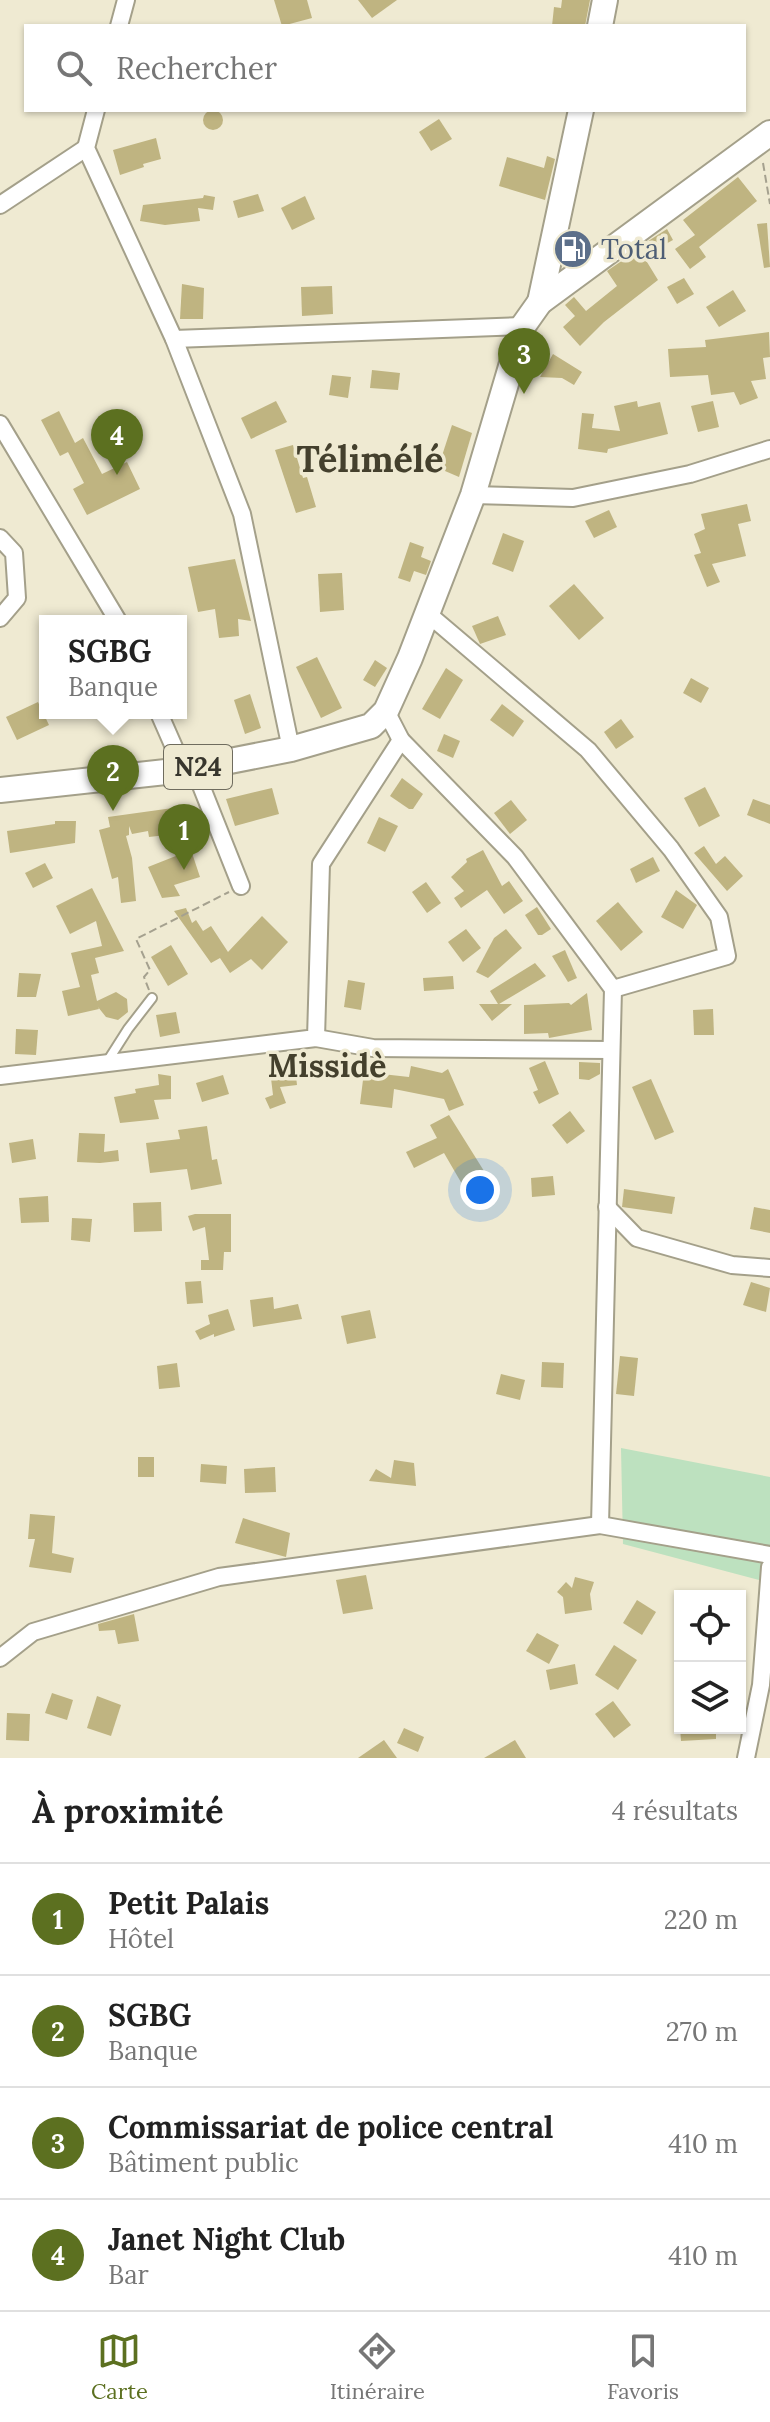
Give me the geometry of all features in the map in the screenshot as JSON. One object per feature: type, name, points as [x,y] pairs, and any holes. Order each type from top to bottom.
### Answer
[{"type":"main road","points":[[600,24],[605,0]]},
{"type":"main road","points":[[540,302],[581,112]]},
{"type":"main road","points":[[386,711],[473,495],[523,326],[540,302],[764,138]]},
{"type":"main road","name":"N24","points":[[0,790],[189,769],[291,749],[371,726],[386,711]]},
{"type":"street","points":[[120,24],[126,0]]},
{"type":"street","points":[[95,112],[86,148],[174,339],[242,514],[291,749]]},
{"type":"street","points":[[0,205],[86,148]]},
{"type":"street","points":[[174,339],[523,326]]},
{"type":"street","points":[[0,424],[114,615]]},
{"type":"street","points":[[473,495],[573,498],[690,474],[770,449]]},
{"type":"street","points":[[0,538],[14,553],[17,598],[0,618]]},
{"type":"street","points":[[427,613],[588,750],[671,849],[719,917],[727,956],[613,989]]},
{"type":"street","points":[[386,711],[401,740],[515,857],[613,989],[600,1525]]},
{"type":"street","points":[[162,719],[189,769],[241,886]]},
{"type":"street","points":[[316,1038],[321,864],[401,740]]},
{"type":"street","points":[[0,1076],[316,1038],[373,1048],[611,1050]]},
{"type":"street","points":[[607,1207],[637,1238],[732,1265],[770,1268]]},
{"type":"street","points":[[0,1658],[33,1632],[219,1577],[600,1525],[770,1555]]},
{"type":"street","points":[[746,1758],[761,1685],[770,1567]]},
{"type":"lane","points":[[106,1063],[152,998]]},
{"type":"path","points":[[764,138],[770,204]]},
{"type":"path","points":[[152,998],[144,977],[150,970],[136,939],[241,886]]},
{"type":"green space","points":[[621,1448],[770,1477],[770,1551],[759,1580],[623,1544]]},
{"type":"building","points":[[274,0],[307,0],[312,18],[281,24]]},
{"type":"building","points":[[358,0],[397,0],[372,18]]},
{"type":"building","points":[[562,0],[590,0],[585,24],[552,24],[554,7],[561,8]]},
{"type":"building","points":[[207,112],[219,112],[223,116],[223,124],[217,130],[209,130],[203,124],[203,116]]},
{"type":"building","points":[[439,119],[452,139],[431,151],[419,132]]},
{"type":"building","points":[[156,138],[161,159],[120,175],[113,150]]},
{"type":"building","points":[[547,156],[555,159],[545,200],[499,186],[507,157],[544,168]]},
{"type":"building","points":[[738,177],[757,201],[699,247],[706,257],[690,269],[675,249],[695,235],[683,220]]},
{"type":"building","points":[[258,194],[264,211],[238,218],[233,201]]},
{"type":"building","points":[[204,195],[215,197],[213,210],[198,208],[200,221],[165,225],[140,221],[143,205],[203,198]]},
{"type":"building","points":[[305,196],[315,219],[292,230],[281,208]]},
{"type":"building","points":[[767,223],[770,267],[764,268],[757,224]]},
{"type":"building","points":[[667,229],[673,240],[647,254],[642,245]]},
{"type":"building","points":[[639,249],[658,280],[604,322],[580,346],[563,327],[575,316],[565,305],[574,297],[586,311],[617,286],[607,271]]},
{"type":"building","points":[[684,278],[694,294],[677,304],[667,287]]},
{"type":"building","points":[[182,284],[204,288],[203,319],[180,319]]},
{"type":"building","points":[[332,286],[333,314],[302,316],[301,287]]},
{"type":"building","points":[[733,290],[746,311],[719,327],[706,307]]},
{"type":"building","points":[[769,332],[770,357],[763,358],[766,379],[751,381],[758,398],[740,405],[734,392],[711,395],[708,375],[670,377],[668,349],[706,347],[705,340]]},
{"type":"building","points":[[553,354],[582,372],[574,385],[562,378],[540,377]]},
{"type":"building","points":[[372,370],[400,373],[398,390],[370,388]]},
{"type":"building","points":[[332,375],[351,377],[348,398],[329,395]]},
{"type":"building","points":[[276,401],[287,422],[251,439],[241,418]]},
{"type":"building","points":[[637,401],[638,407],[660,402],[668,434],[608,449],[607,453],[578,449],[582,413],[594,414],[592,428],[620,431],[614,406]]},
{"type":"building","points":[[713,401],[719,427],[698,432],[691,406]]},
{"type":"building","points":[[59,411],[75,443],[83,438],[102,474],[127,462],[140,489],[87,515],[73,489],[84,483],[68,452],[60,456],[41,420]]},
{"type":"building","points":[[452,425],[472,433],[459,477],[438,468]]},
{"type":"building","points":[[293,445],[316,507],[296,513],[275,450]]},
{"type":"building","points":[[747,504],[751,521],[738,524],[746,556],[712,564],[720,582],[707,587],[694,555],[701,553],[694,534],[705,529],[701,514]]},
{"type":"building","points":[[609,510],[617,527],[594,538],[585,521]]},
{"type":"building","points":[[503,533],[524,541],[513,572],[492,564]]},
{"type":"building","points":[[410,542],[424,547],[421,557],[431,561],[426,575],[414,571],[410,582],[398,578]]},
{"type":"building","points":[[235,559],[251,621],[238,619],[239,636],[219,638],[215,609],[198,612],[188,567]]},
{"type":"building","points":[[342,573],[344,610],[320,612],[318,574]]},
{"type":"building","points":[[574,584],[604,618],[579,640],[549,606]]},
{"type":"building","points":[[498,616],[506,635],[480,644],[472,626]]},
{"type":"building","points":[[317,657],[342,708],[321,718],[296,667]]},
{"type":"building","points":[[375,660],[387,668],[375,687],[363,680]]},
{"type":"building","points":[[446,668],[463,680],[440,719],[422,709]]},
{"type":"building","points":[[691,678],[709,688],[701,703],[683,693]]},
{"type":"building","points":[[250,694],[261,728],[245,734],[234,700]]},
{"type":"building","points":[[38,702],[39,719],[46,719],[49,725],[17,740],[6,717]]},
{"type":"building","points":[[502,704],[524,721],[513,737],[490,720]]},
{"type":"building","points":[[621,719],[634,737],[616,749],[604,732]]},
{"type":"building","points":[[444,734],[460,741],[453,758],[437,751]]},
{"type":"building","points":[[402,778],[423,794],[413,809],[390,796]]},
{"type":"building","points":[[705,787],[720,816],[699,827],[684,798]]},
{"type":"building","points":[[272,788],[279,814],[235,826],[226,799]]},
{"type":"building","points":[[753,799],[770,805],[770,824],[747,815]]},
{"type":"building","points":[[511,800],[527,820],[510,834],[494,813]]},
{"type":"building","points":[[180,807],[183,833],[149,837],[148,831],[132,834],[129,826],[129,835],[126,836],[132,858],[136,901],[121,903],[118,877],[112,879],[99,830],[110,827],[108,817]]},
{"type":"building","points":[[379,817],[398,826],[385,852],[367,843]]},
{"type":"building","points":[[55,821],[76,821],[75,843],[10,853],[7,831],[55,824]]},
{"type":"building","points":[[704,846],[716,864],[725,856],[743,876],[727,891],[694,853]]},
{"type":"building","points":[[191,850],[200,877],[174,885],[180,896],[162,898],[148,867]]},
{"type":"building","points":[[483,850],[502,886],[509,881],[523,901],[504,914],[487,890],[461,908],[454,898],[464,891],[451,877],[467,862],[466,859]]},
{"type":"building","points":[[653,857],[660,871],[636,883],[630,869]]},
{"type":"building","points":[[45,863],[53,878],[33,888],[25,873]]},
{"type":"building","points":[[426,882],[441,903],[427,913],[412,892]]},
{"type":"building","points":[[92,888],[124,951],[95,958],[99,973],[91,975],[97,1001],[116,992],[127,999],[128,1012],[118,1020],[106,1017],[98,1007],[68,1016],[62,991],[80,987],[71,953],[102,946],[96,921],[70,934],[56,906]]},
{"type":"building","points":[[676,890],[697,905],[683,929],[661,917]]},
{"type":"building","points":[[618,902],[643,932],[621,951],[596,921]]},
{"type":"building","points":[[537,907],[551,929],[542,935],[538,935],[525,915]]},
{"type":"building","points":[[186,908],[192,923],[196,920],[203,931],[211,926],[228,952],[262,916],[288,942],[262,970],[251,959],[230,973],[220,958],[211,963],[174,911]]},
{"type":"building","points":[[466,929],[481,948],[463,962],[448,942]]},
{"type":"building","points":[[506,929],[522,948],[488,978],[476,972],[494,938]]},
{"type":"building","points":[[171,945],[188,974],[168,986],[151,957]]},
{"type":"building","points":[[565,950],[577,978],[568,982],[552,956]]},
{"type":"building","points":[[535,963],[546,976],[499,1004],[512,1004],[492,1021],[479,1004],[498,1004],[490,991]]},
{"type":"building","points":[[19,973],[41,974],[36,997],[17,997]]},
{"type":"building","points":[[453,976],[454,989],[424,991],[423,978]]},
{"type":"building","points":[[348,980],[365,983],[361,1010],[344,1007]]},
{"type":"building","points":[[587,993],[592,1030],[549,1038],[548,1033],[524,1034],[524,1005],[571,1005]]},
{"type":"building","points":[[713,1009],[714,1035],[694,1035],[693,1010]]},
{"type":"building","points":[[176,1012],[180,1033],[160,1037],[156,1015]]},
{"type":"building","points":[[16,1029],[38,1030],[36,1055],[15,1054]]},
{"type":"building","points":[[545,1061],[559,1094],[539,1104],[533,1092],[538,1090],[529,1068]]},
{"type":"building","points":[[579,1062],[600,1063],[600,1074],[589,1080],[579,1079]]},
{"type":"building","points":[[411,1066],[442,1073],[448,1069],[464,1105],[449,1111],[444,1099],[394,1089],[392,1108],[360,1104],[364,1072],[409,1077]]},
{"type":"building","points":[[295,1067],[297,1085],[280,1087],[286,1103],[270,1109],[265,1098],[273,1095],[270,1070]]},
{"type":"building","points":[[158,1074],[171,1076],[171,1099],[154,1100],[159,1119],[120,1123],[114,1097],[159,1085]]},
{"type":"building","points":[[223,1075],[229,1094],[202,1102],[196,1083]]},
{"type":"building","points":[[651,1079],[674,1132],[655,1140],[632,1087]]},
{"type":"building","points":[[570,1111],[585,1131],[567,1144],[552,1125]]},
{"type":"building","points":[[449,1115],[484,1171],[462,1184],[444,1153],[414,1168],[406,1152],[437,1138],[430,1125]]},
{"type":"building","points":[[207,1126],[212,1160],[217,1159],[222,1184],[191,1190],[187,1169],[150,1173],[146,1143],[180,1139],[178,1130]]},
{"type":"building","points":[[79,1133],[105,1134],[104,1152],[118,1150],[119,1161],[77,1162]]},
{"type":"building","points":[[33,1139],[36,1159],[12,1163],[9,1143]]},
{"type":"building","points":[[553,1176],[555,1195],[532,1197],[531,1178]]},
{"type":"building","points":[[624,1189],[675,1197],[672,1214],[622,1207]]},
{"type":"building","points":[[48,1196],[49,1222],[21,1223],[19,1198]]},
{"type":"building","points":[[161,1202],[162,1231],[134,1232],[133,1203]]},
{"type":"building","points":[[754,1207],[770,1210],[770,1233],[750,1229]]},
{"type":"building","points":[[231,1214],[231,1252],[224,1252],[223,1270],[201,1270],[201,1260],[209,1260],[205,1227],[193,1231],[188,1216]]},
{"type":"building","points":[[72,1218],[92,1219],[90,1242],[71,1240]]},
{"type":"building","points":[[201,1281],[203,1303],[187,1304],[185,1282]]},
{"type":"building","points":[[751,1282],[770,1288],[766,1312],[743,1305]]},
{"type":"building","points":[[273,1297],[274,1309],[298,1304],[302,1319],[253,1327],[250,1300]]},
{"type":"building","points":[[228,1309],[235,1330],[200,1340],[195,1331],[210,1324],[208,1315]]},
{"type":"building","points":[[370,1310],[376,1338],[347,1344],[341,1316]]},
{"type":"building","points":[[620,1356],[638,1358],[634,1396],[616,1394]]},
{"type":"building","points":[[542,1362],[564,1363],[563,1388],[541,1387]]},
{"type":"building","points":[[177,1363],[180,1387],[159,1389],[157,1366]]},
{"type":"building","points":[[501,1374],[525,1380],[520,1400],[496,1394]]},
{"type":"building","points":[[138,1457],[154,1457],[154,1477],[138,1477]]},
{"type":"building","points":[[394,1460],[414,1463],[416,1486],[369,1481],[376,1469],[391,1478]]},
{"type":"building","points":[[201,1464],[227,1466],[226,1484],[200,1482]]},
{"type":"building","points":[[275,1467],[276,1492],[245,1493],[244,1469]]},
{"type":"building","points":[[30,1514],[55,1516],[52,1553],[74,1558],[71,1573],[29,1567],[35,1539],[28,1539]]},
{"type":"building","points":[[243,1518],[290,1533],[286,1557],[235,1543]]},
{"type":"building","points":[[366,1575],[373,1609],[343,1614],[336,1580]]},
{"type":"building","points":[[575,1577],[594,1582],[590,1594],[592,1610],[565,1614],[563,1597],[557,1592],[566,1582],[572,1588]]},
{"type":"building","points":[[637,1600],[656,1612],[642,1635],[623,1623]]},
{"type":"building","points":[[134,1614],[139,1641],[118,1644],[115,1630],[99,1631],[98,1624]]},
{"type":"building","points":[[537,1633],[559,1645],[549,1664],[526,1651]]},
{"type":"building","points":[[614,1645],[637,1660],[618,1690],[595,1675]]},
{"type":"building","points":[[575,1664],[578,1684],[550,1690],[546,1670]]},
{"type":"building","points":[[52,1693],[73,1700],[67,1720],[45,1713]]},
{"type":"building","points":[[97,1696],[121,1705],[111,1736],[87,1728]]},
{"type":"building","points":[[613,1701],[631,1725],[614,1738],[595,1714]]},
{"type":"building","points":[[7,1713],[30,1714],[29,1741],[6,1740]]},
{"type":"building","points":[[404,1728],[424,1737],[418,1752],[397,1743]]},
{"type":"building","points":[[680,1734],[716,1734],[716,1739],[681,1741]]},
{"type":"building","points":[[384,1740],[397,1758],[358,1758]]},
{"type":"building","points":[[515,1740],[526,1758],[484,1758]]},
{"type":"place","name":"Total","points":[[573,249]]},
{"type":"place","name":"Commissariat de police central","points":[[524,394]]},
{"type":"place","name":"Janet Night Club","points":[[117,475]]},
{"type":"place","name":"SGBG","points":[[113,811]]},
{"type":"place","name":"Petit Palais","points":[[184,870]]},
{"type":"district","name":"Télimélé","points":[[370,459]]},
{"type":"district","name":"Missidè","points":[[327,1066]]}]
